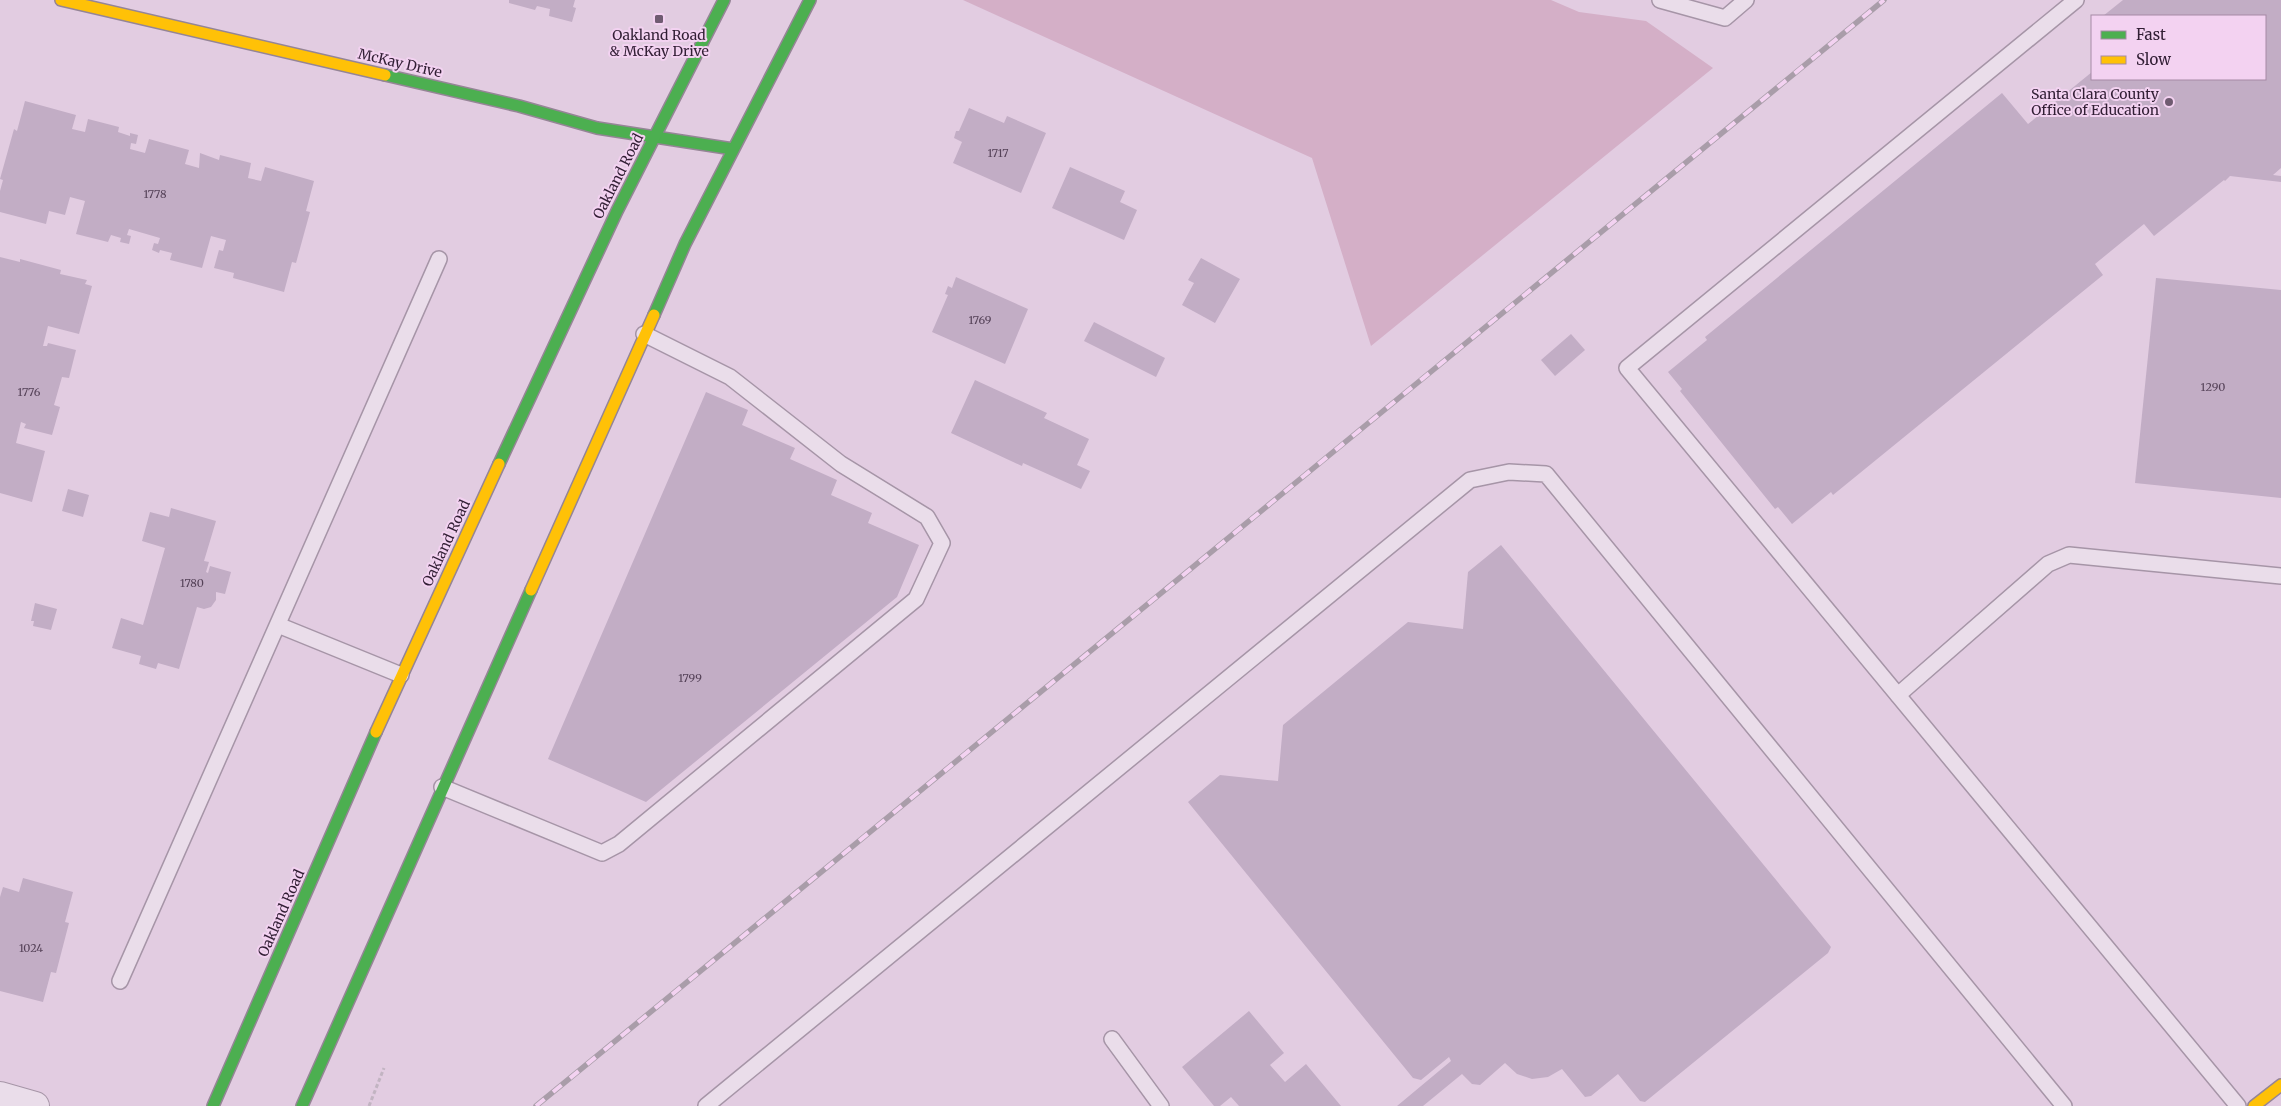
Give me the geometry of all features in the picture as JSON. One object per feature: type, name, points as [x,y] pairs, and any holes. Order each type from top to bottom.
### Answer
[{"type":"main road","name":"McKay Drive","points":[[61,0],[519,106],[597,128],[733,149]]},
{"type":"main road","name":"Oakland Road","points":[[213,1106],[401,676],[612,220],[724,0]]},
{"type":"main road","points":[[302,1106],[442,787],[685,244],[810,0]]},
{"type":"main road","points":[[2254,1106],[2281,1085]]},
{"type":"street","points":[[0,1096],[35,1106]]},
{"type":"lane","points":[[1660,0],[1725,18],[1746,0]]},
{"type":"lane","points":[[2076,0],[1627,368],[2238,1106]]},
{"type":"lane","points":[[120,981],[439,259]]},
{"type":"lane","points":[[442,787],[602,853],[619,844],[916,599],[942,543],[927,517],[841,464],[730,376],[644,334]]},
{"type":"lane","points":[[706,1106],[1470,480],[1510,472],[1546,474],[2064,1106]]},
{"type":"lane","points":[[1898,695],[2048,564],[2069,555],[2281,576]]},
{"type":"lane","points":[[278,625],[401,676]]},
{"type":"lane","points":[[1112,1039],[1161,1106]]},
{"type":"path","points":[[369,1106],[384,1068]]},
{"type":"shaded area","points":[[963,0],[1551,0],[1579,12],[1646,21],[1713,68],[1371,346],[1312,158]]},
{"type":"building","points":[[509,0],[575,0],[573,7],[576,8],[572,22],[549,16],[550,9],[537,6],[535,10],[509,3]]},
{"type":"building","points":[[2123,0],[2281,0],[2281,168],[2273,175],[2281,176],[2281,182],[2230,176],[2154,236],[2144,224],[2095,264],[2103,275],[1833,495],[1831,492],[1792,524],[1778,507],[1775,509],[1680,391],[1682,389],[1668,372],[1707,340],[1705,337],[2002,93],[2028,124],[2091,73],[2091,80],[2266,80],[2266,15],[2104,15]]},
{"type":"building","points":[[25,101],[76,115],[72,129],[85,132],[88,119],[119,127],[118,132],[130,136],[130,133],[138,135],[136,144],[131,143],[130,149],[145,153],[149,139],[189,150],[185,164],[199,168],[200,153],[219,160],[220,155],[251,163],[248,178],[261,181],[265,167],[314,181],[306,211],[310,212],[296,263],[292,262],[284,292],[233,278],[234,273],[214,268],[219,250],[223,251],[226,240],[211,236],[202,268],[170,260],[172,253],[160,250],[159,253],[152,250],[154,243],[158,244],[160,238],[129,229],[127,235],[131,236],[129,244],[120,242],[121,238],[111,235],[108,242],[76,234],[85,201],[70,197],[65,215],[49,211],[46,224],[0,212],[0,191],[3,180],[0,179],[14,129],[17,131]]},
{"type":"building","points":[[969,108],[1004,123],[1007,116],[1046,133],[1021,193],[953,163],[962,142],[954,138],[956,131],[959,131]]},
{"type":"building","points":[[1070,167],[1125,191],[1120,202],[1137,210],[1124,240],[1052,208]]},
{"type":"building","points":[[0,257],[20,262],[20,259],[61,270],[60,274],[87,280],[85,284],[92,286],[79,334],[48,326],[43,346],[47,346],[48,343],[76,350],[69,378],[62,377],[54,405],[60,407],[52,435],[24,428],[26,424],[21,422],[16,443],[45,451],[32,502],[0,493]]},
{"type":"building","points":[[1201,258],[1240,279],[1215,323],[1182,305],[1194,283],[1188,280]]},
{"type":"building","points":[[956,277],[1028,309],[1005,364],[932,332],[948,295],[945,294],[948,286],[952,288]]},
{"type":"building","points":[[2156,278],[2281,290],[2281,498],[2135,483]]},
{"type":"building","points":[[1094,322],[1165,358],[1156,377],[1084,341]]},
{"type":"building","points":[[1571,334],[1585,350],[1555,376],[1541,360]]},
{"type":"building","points":[[975,380],[1047,413],[1044,418],[1089,439],[1077,465],[1090,471],[1081,489],[1023,463],[1022,466],[951,433]]},
{"type":"building","points":[[706,392],[748,410],[742,425],[795,448],[790,459],[837,480],[831,495],[872,513],[868,523],[919,545],[897,597],[646,802],[548,759]]},
{"type":"building","points":[[68,489],[89,495],[83,517],[62,511]]},
{"type":"building","points":[[171,508],[216,521],[204,561],[209,562],[206,572],[208,573],[210,566],[231,572],[225,594],[216,592],[216,600],[211,607],[204,609],[197,607],[179,669],[158,663],[156,669],[139,664],[141,656],[112,648],[121,618],[143,625],[165,548],[142,541],[150,512],[169,517]]},
{"type":"building","points":[[1501,545],[1831,947],[1828,953],[1645,1102],[1640,1101],[1618,1074],[1591,1096],[1585,1097],[1562,1069],[1548,1077],[1532,1079],[1517,1074],[1505,1063],[1480,1085],[1472,1084],[1462,1074],[1423,1106],[1397,1106],[1451,1061],[1449,1057],[1421,1080],[1413,1078],[1188,802],[1220,775],[1278,781],[1283,725],[1408,622],[1463,629],[1468,572]]},
{"type":"building","points":[[35,603],[57,609],[51,630],[33,626],[34,621],[31,621]]},
{"type":"building","points":[[23,878],[73,892],[65,922],[69,923],[56,973],[51,972],[43,1002],[0,991],[0,897],[3,887],[19,892]]},
{"type":"building","points":[[1249,1011],[1284,1053],[1270,1065],[1285,1082],[1306,1064],[1341,1106],[1239,1106],[1231,1097],[1220,1106],[1214,1106],[1182,1067]]},
{"type":"railway","points":[[536,1106],[1884,0]]},
{"type":"traffic: fast","points":[[499,464],[617,211],[724,0]]},
{"type":"traffic: fast","points":[[654,315],[685,244],[810,0]]},
{"type":"traffic: fast","points":[[385,75],[519,106],[597,128],[733,149]]},
{"type":"traffic: fast","points":[[302,1106],[531,590]]},
{"type":"traffic: fast","points":[[213,1106],[376,732]]},
{"type":"traffic: slow","points":[[61,0],[385,75]]},
{"type":"traffic: slow","points":[[531,590],[654,315]]},
{"type":"traffic: slow","points":[[376,732],[499,464]]},
{"type":"traffic: slow","points":[[2254,1106],[2281,1085]]},
{"type":"place","name":"Oakland Road & McKay Drive","points":[[659,19]]},
{"type":"place","name":"Santa Clara County Office of Education","points":[[2169,102]]}]
